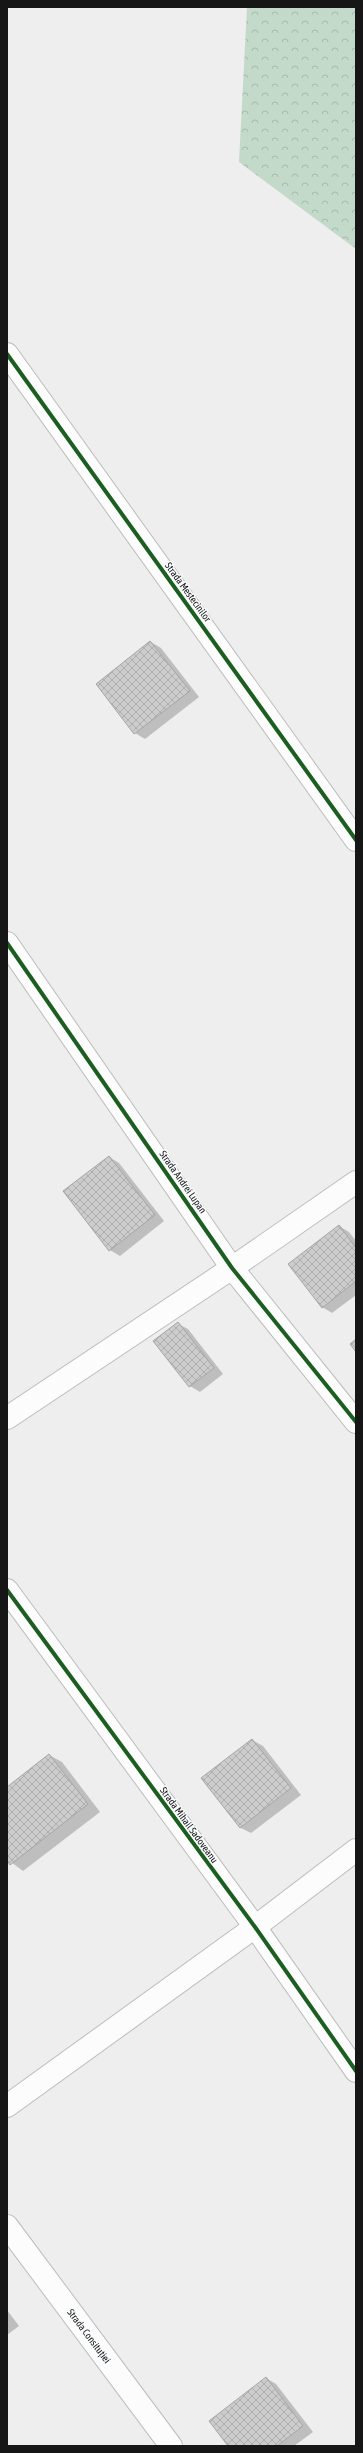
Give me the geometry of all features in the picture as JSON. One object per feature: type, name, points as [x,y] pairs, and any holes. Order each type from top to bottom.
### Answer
[{"type":"street","name":"Strada Mestecinilor","points":[[10,363],[356,840]]},
{"type":"street","name":"Strada Andrei Lupan","points":[[7,943],[232,1268],[356,1422]]},
{"type":"street","points":[[7,1418],[232,1268],[356,1182]]},
{"type":"street","name":"Strada Mihail Sadoveanu","points":[[7,1590],[255,1927],[356,2071]]},
{"type":"street","points":[[7,2106],[255,1927],[356,1850]]},
{"type":"street","name":"Strada Consituției","points":[[7,2226],[171,2446]]},
{"type":"green space","points":[[247,7],[356,7],[356,249],[239,162]]},
{"type":"building","points":[[150,641],[190,691],[134,734],[96,684]]},
{"type":"building","points":[[109,1156],[155,1215],[109,1251],[63,1191]]},
{"type":"building","points":[[339,1225],[356,1248],[356,1281],[322,1308],[288,1264]]},
{"type":"building","points":[[178,1322],[214,1368],[189,1387],[153,1341]]},
{"type":"building","points":[[356,1339],[356,1352],[350,1344]]},
{"type":"building","points":[[252,1739],[291,1788],[240,1828],[201,1778]]},
{"type":"building","points":[[49,1754],[88,1804],[10,1865],[7,1860],[7,1787]]},
{"type":"building","points":[[266,2377],[303,2426],[277,2446],[228,2446],[209,2421]]},
{"type":"cycle path","points":[[7,354],[356,840]]},
{"type":"cycle path","points":[[7,943],[232,1268],[356,1422]]},
{"type":"cycle path","points":[[7,1590],[255,1927],[356,2071]]}]
